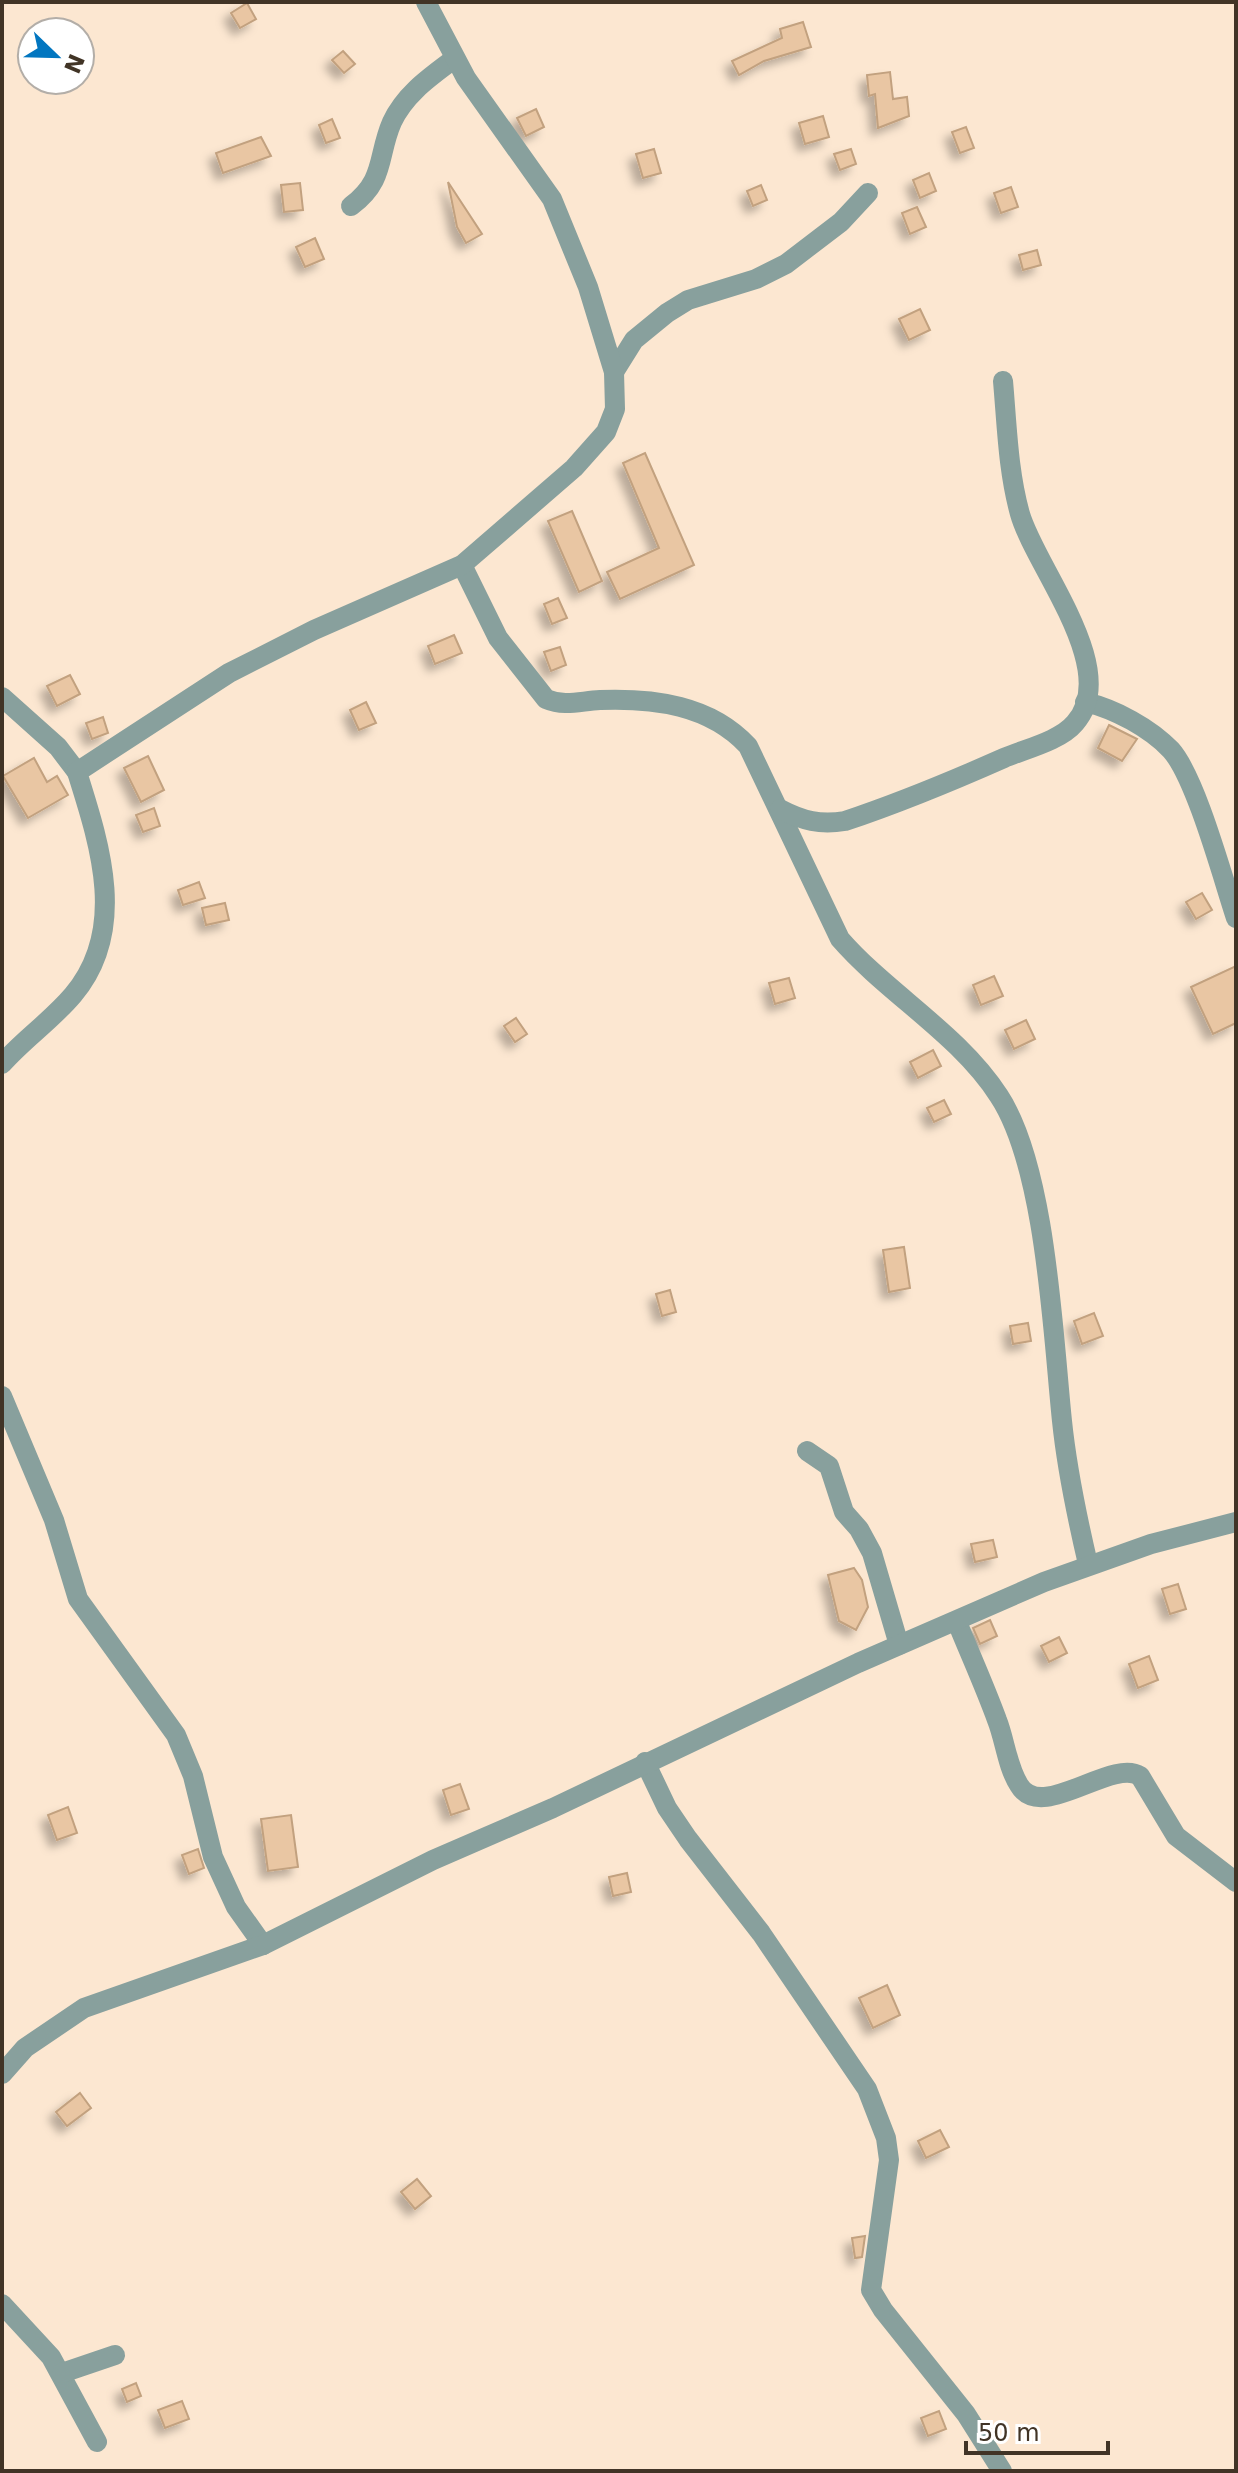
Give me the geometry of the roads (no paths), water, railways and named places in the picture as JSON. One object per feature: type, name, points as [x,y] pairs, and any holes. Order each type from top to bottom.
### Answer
[{"type":"street","points":[[77,772],[229,673],[314,630],[375,606],[462,565],[574,468],[606,432],[615,409],[614,372],[552,199],[454,59],[426,2]]},
{"type":"street","points":[[351,206],[376,180],[391,125],[400,108],[424,82],[454,59]]},
{"type":"street","points":[[614,372],[634,340],[688,300],[756,279],[786,264],[841,222],[868,193]]},
{"type":"street","points":[[603,336],[613,341],[634,340]]},
{"type":"street","points":[[780,809],[825,824],[869,812],[966,777],[1075,724],[1085,702],[1088,680],[1071,613],[1040,562],[1021,518],[1011,478],[1003,381]]},
{"type":"street","points":[[462,565],[498,638],[528,681],[546,699],[575,704],[621,699],[701,711],[732,729],[748,746],[840,939],[859,961],[978,1070],[999,1096],[1017,1130],[1037,1217],[1066,1454],[1088,1564]]},
{"type":"street","points":[[2,697],[58,747],[77,772],[104,882],[106,915],[101,946],[76,992],[28,1035],[2,1064]]},
{"type":"street","points":[[1085,702],[1105,706],[1137,725],[1161,741],[1180,762],[1236,918]]},
{"type":"street","points":[[2,1396],[49,1506],[78,1599],[176,1735],[193,1776],[213,1857],[236,1907],[263,1945]]},
{"type":"street","points":[[807,1451],[829,1466],[844,1512],[859,1529],[872,1553],[899,1645]]},
{"type":"street","points":[[2,2074],[25,2048],[84,2008],[263,1945],[433,1860],[553,1808],[645,1762],[899,1645],[1088,1564],[1236,1522]]},
{"type":"street","points":[[957,1622],[998,1721],[1019,1785],[1027,1794],[1037,1797],[1059,1794],[1120,1773],[1134,1772],[1140,1776],[1176,1836],[1236,1882]]},
{"type":"street","points":[[645,1762],[667,1808],[688,1839],[761,1933],[867,2089],[886,2138],[889,2160],[871,2290],[883,2310],[966,2414],[1002,2471]]},
{"type":"street","points":[[2,2304],[44,2347],[62,2373],[97,2442]]},
{"type":"street","points":[[62,2373],[115,2355]]}]
